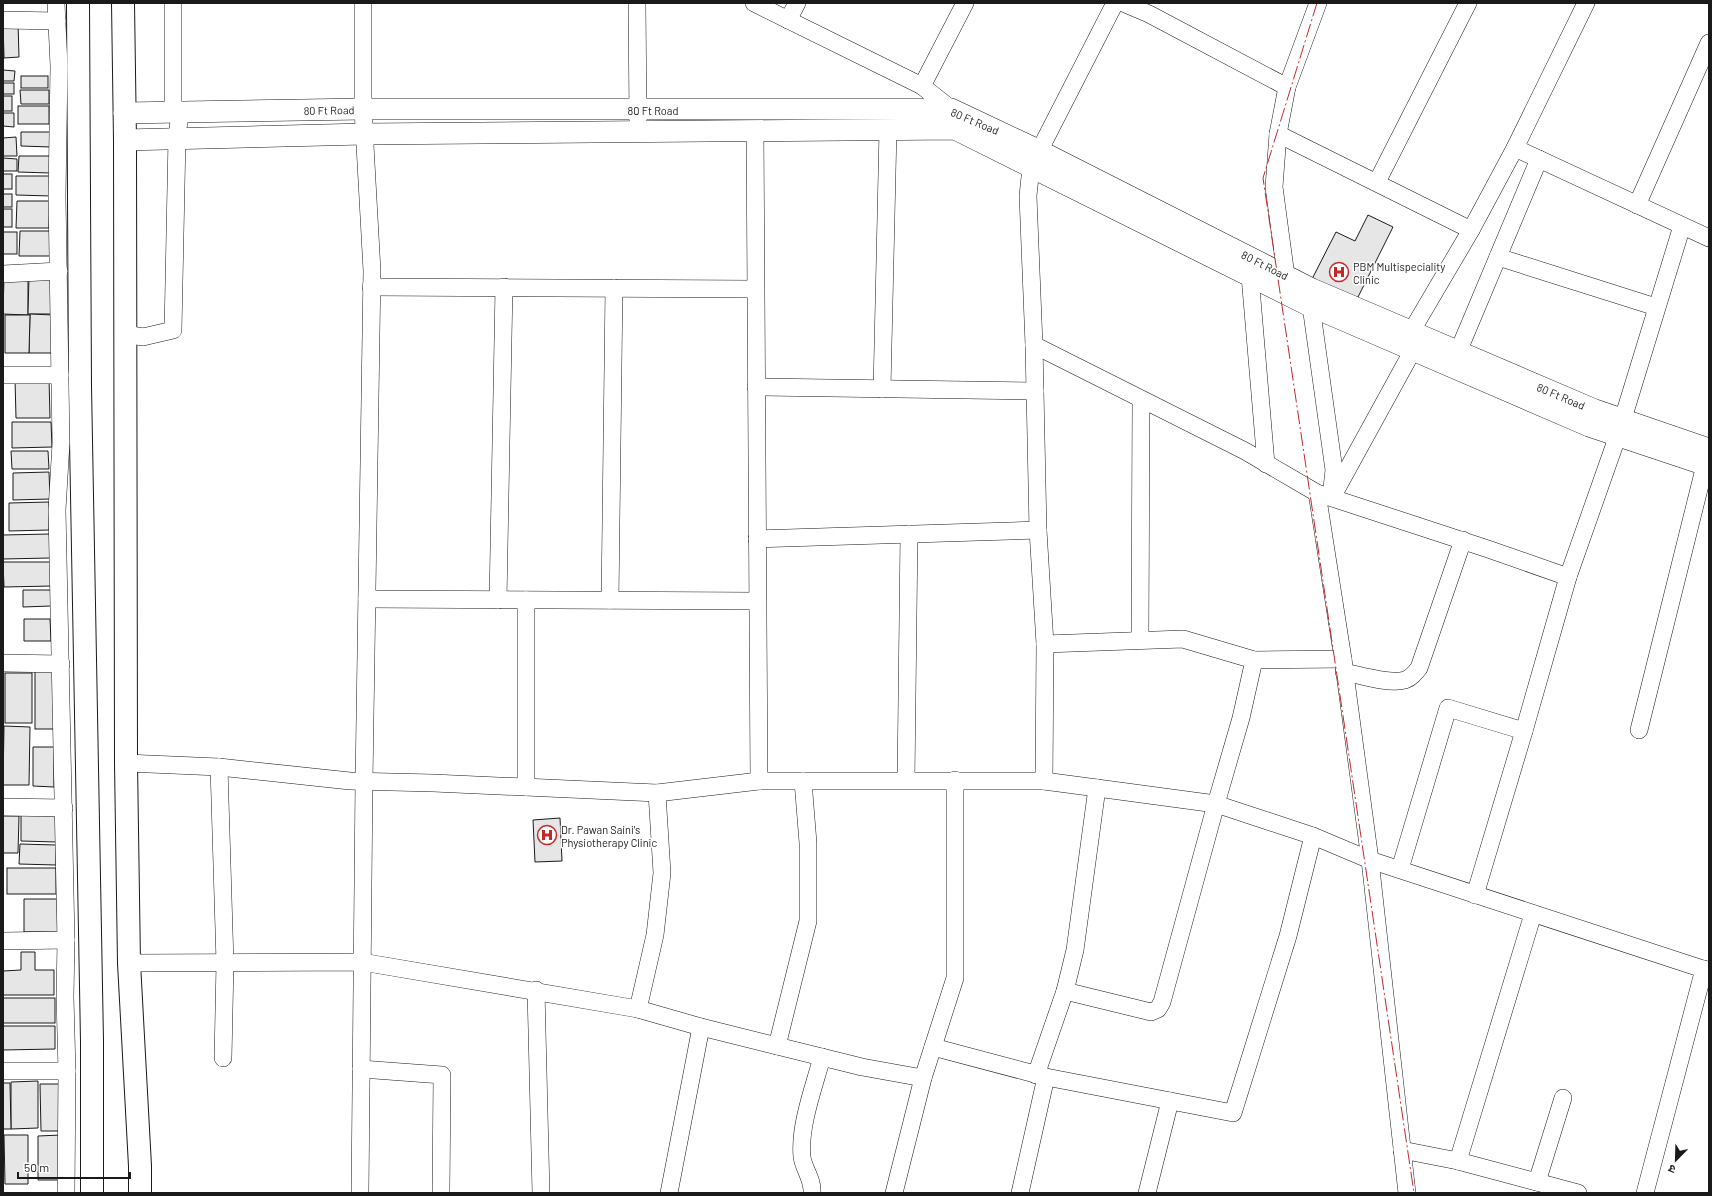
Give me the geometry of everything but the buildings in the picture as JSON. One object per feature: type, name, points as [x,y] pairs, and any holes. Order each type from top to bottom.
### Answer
[{"type":"highway","points":[[78,3],[80,386],[92,1041],[92,1193]]},
{"type":"highway","points":[[123,3],[125,140],[126,763],[129,963],[140,1166],[140,1193]]},
{"type":"main road","name":"80 Ft Road","points":[[124,113],[363,109],[951,109],[1035,159],[1250,276],[1311,306],[1412,341],[1458,352],[1595,410],[1620,428],[1708,460]]},
{"type":"main road","name":"80 Ft Road","points":[[125,140],[364,134],[955,129],[1035,159],[1286,276],[1412,341],[1589,426],[1620,428]]},
{"type":"street","points":[[56,3],[60,66],[57,196],[61,444],[57,510],[66,940],[64,997],[67,1071],[66,1193]]},
{"type":"street","points":[[131,335],[143,337],[174,330],[177,138],[173,3]]},
{"type":"street","points":[[360,1193],[371,287],[363,109],[363,3]]},
{"type":"street","points":[[637,3],[638,131]]},
{"type":"street","points":[[754,3],[922,86],[951,109]]},
{"type":"street","points":[[788,20],[797,3]]},
{"type":"street","points":[[922,86],[965,3]]},
{"type":"street","points":[[1044,781],[1045,644],[1038,530],[1034,345],[1028,196],[1035,159],[1115,3]]},
{"type":"street","points":[[1123,3],[1152,8],[1287,87]]},
{"type":"street","points":[[1286,276],[1274,188],[1278,134],[1287,87],[1318,3]]},
{"type":"street","points":[[1377,182],[1468,3]]},
{"type":"street","points":[[1326,496],[1412,341],[1515,148],[1586,3]]},
{"type":"street","points":[[3,20],[57,21]]},
{"type":"street","points":[[1637,205],[1709,43]]},
{"type":"street","points":[[756,130],[755,289],[759,781]]},
{"type":"street","points":[[882,389],[888,130]]},
{"type":"street","points":[[1278,134],[1471,230]]},
{"type":"street","points":[[1515,148],[1709,238]]},
{"type":"street","points":[[1458,352],[1539,159]]},
{"type":"street","points":[[1475,895],[1568,577],[1620,428],[1682,226]]},
{"type":"street","points":[[1498,257],[1656,307]]},
{"type":"street","points":[[3,274],[59,271]]},
{"type":"street","points":[[1250,276],[1266,464]]},
{"type":"street","points":[[371,287],[755,289]]},
{"type":"street","points":[[498,600],[504,288]]},
{"type":"street","points":[[610,600],[614,288]]},
{"type":"street","points":[[1311,306],[1334,470],[1326,496],[1344,666],[1370,860],[1407,1193]]},
{"type":"street","points":[[1034,345],[1245,451],[1326,496],[1463,540],[1568,577]]},
{"type":"street","points":[[3,375],[60,375]]},
{"type":"street","points":[[756,387],[1035,391]]},
{"type":"street","points":[[1140,640],[1141,400]]},
{"type":"street","points":[[1639,730],[1708,460]]},
{"type":"street","points":[[757,539],[1038,530]]},
{"type":"street","points":[[906,780],[909,534]]},
{"type":"street","points":[[1045,644],[1183,639],[1254,660],[1344,666],[1391,681],[1404,680],[1412,676],[1419,668],[1463,540]]},
{"type":"street","points":[[367,599],[757,601]]},
{"type":"street","points":[[526,600],[526,787]]},
{"type":"street","points":[[1065,991],[1150,1012],[1158,1009],[1162,1002],[1241,718],[1254,660]]},
{"type":"street","points":[[3,663],[61,664]]},
{"type":"street","points":[[1400,868],[1448,708],[1524,731]]},
{"type":"street","points":[[126,763],[219,767],[364,781],[433,782],[657,794],[759,781],[1044,781],[1216,804],[1313,836],[1370,860],[1400,868],[1475,895],[1707,970],[1645,1193]]},
{"type":"street","points":[[219,767],[225,963],[223,1058]]},
{"type":"street","points":[[894,1193],[923,1078],[956,978],[955,780]]},
{"type":"street","points":[[777,1046],[808,921],[808,843],[803,781]]},
{"type":"street","points":[[1020,1193],[1041,1076],[1075,950],[1097,788]]},
{"type":"street","points":[[638,1009],[654,935],[662,873],[657,794]]},
{"type":"street","points":[[3,807],[64,808]]},
{"type":"street","points":[[933,1047],[1041,1076],[1233,1113],[1288,936],[1313,836]]},
{"type":"street","points":[[1458,1161],[1533,914]]},
{"type":"street","points":[[3,941],[66,940]]},
{"type":"street","points":[[129,963],[362,962],[536,990],[638,1009],[701,1027],[862,1067],[923,1078]]},
{"type":"street","points":[[536,990],[541,1193]]},
{"type":"street","points":[[669,1193],[701,1027]]},
{"type":"street","points":[[812,1193],[812,1183],[802,1158],[805,1121],[822,1057]]},
{"type":"street","points":[[361,1069],[442,1075],[441,1193]]},
{"type":"street","points":[[3,1071],[67,1071]]},
{"type":"street","points":[[1537,1182],[1563,1098]]},
{"type":"street","points":[[1147,1193],[1170,1101]]},
{"type":"street","points":[[1402,1150],[1458,1161],[1578,1193]]},
{"type":"power","points":[[1317,3],[1263,178],[1414,1193]]},
{"type":"place","name":"PBM Multispeciality Clinic","points":[[1339,272]]},
{"type":"place","name":"Dr. Pawan Saini's Physiotherapy Clinic","points":[[547,835]]}]
